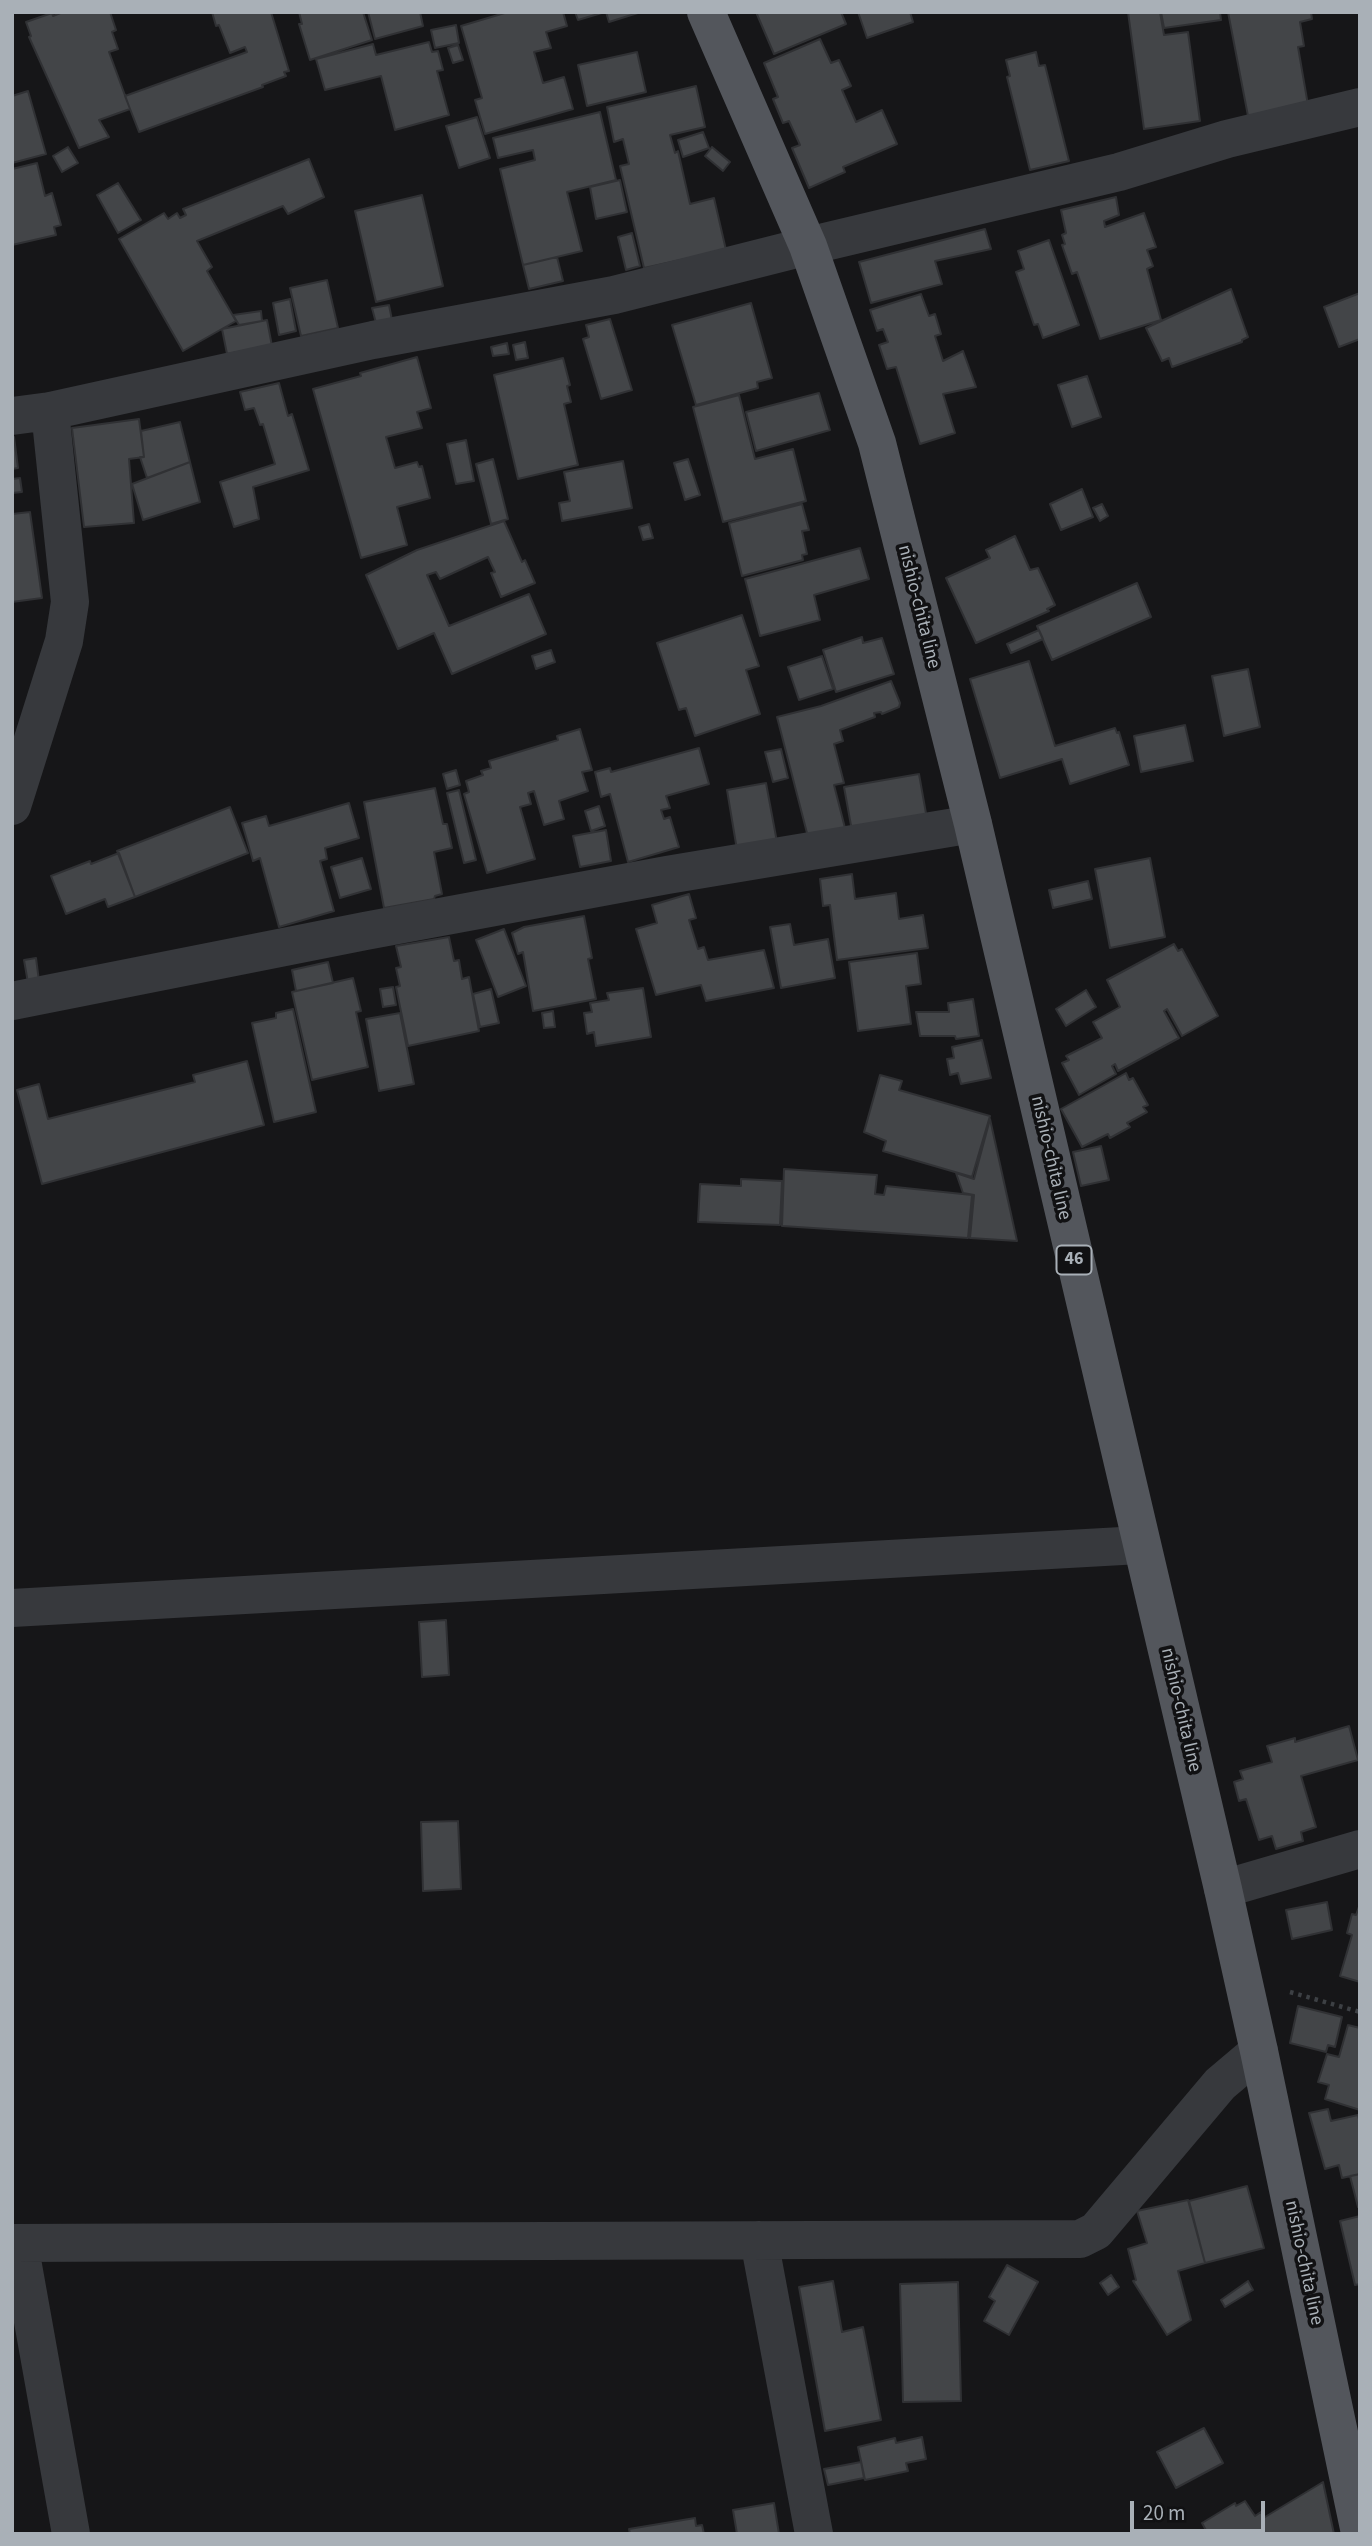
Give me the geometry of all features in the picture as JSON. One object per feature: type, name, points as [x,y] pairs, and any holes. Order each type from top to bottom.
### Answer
[{"type":"main road","name":"nishio-chita line","points":[[706,12],[808,246],[877,443],[973,824],[1140,1545],[1223,1889],[1360,2533]]},
{"type":"street","points":[[12,416],[50,411],[373,340],[614,295],[1119,173],[1227,139],[1360,107]]},
{"type":"street","points":[[12,806],[64,641],[70,602],[50,411]]},
{"type":"street","points":[[13,1000],[667,874],[973,824]]},
{"type":"street","points":[[12,1608],[1140,1545]]},
{"type":"street","points":[[1223,1889],[1360,1849]]},
{"type":"street","points":[[71,2534],[16,2243],[1080,2239],[1096,2231],[1220,2084],[1259,2051]]},
{"type":"street","points":[[758,2240],[814,2534]]},
{"type":"path","points":[[1244,1985],[1274,1988],[1360,2012]]},
{"type":"building","points":[[63,12],[110,12],[116,30],[112,32],[118,49],[109,52],[130,109],[99,120],[109,137],[79,148],[29,37],[31,36],[26,22]]},
{"type":"building","points":[[212,12],[271,12],[289,71],[284,72],[286,76],[139,132],[125,96],[247,52],[245,47],[230,53]]},
{"type":"building","points":[[299,12],[363,12],[372,40],[310,60],[299,24],[302,24]]},
{"type":"building","points":[[368,12],[420,12],[423,26],[375,39]]},
{"type":"building","points":[[508,12],[563,12],[567,26],[546,32],[551,48],[534,52],[543,83],[564,77],[573,109],[485,134],[475,100],[482,98],[461,26]]},
{"type":"building","points":[[575,12],[605,12],[578,20]]},
{"type":"building","points":[[606,12],[641,12],[609,22]]},
{"type":"building","points":[[756,12],[841,12],[846,24],[774,54]]},
{"type":"building","points":[[858,12],[910,12],[913,22],[867,38]]},
{"type":"building","points":[[1128,12],[1160,12],[1164,35],[1188,32],[1200,121],[1144,129]]},
{"type":"building","points":[[1161,12],[1220,12],[1221,20],[1164,28]]},
{"type":"building","points":[[1228,12],[1311,12],[1312,19],[1300,22],[1304,46],[1298,47],[1308,105],[1248,116]]},
{"type":"building","points":[[456,25],[459,43],[435,48],[431,30]]},
{"type":"building","points":[[820,39],[831,63],[839,60],[851,86],[842,90],[856,122],[882,110],[897,144],[843,167],[845,172],[809,188],[792,148],[800,145],[789,121],[783,123],[773,99],[778,97],[764,63]]},
{"type":"building","points":[[429,42],[432,52],[438,51],[443,70],[437,71],[449,115],[395,130],[381,76],[325,90],[316,59],[373,44],[376,55]]},
{"type":"building","points":[[458,45],[463,60],[453,63],[448,48]]},
{"type":"building","points":[[637,52],[646,92],[587,106],[578,65]]},
{"type":"building","points":[[1036,52],[1039,66],[1045,65],[1069,161],[1030,170],[1007,77],[1010,76],[1006,60]]},
{"type":"building","points":[[696,86],[705,127],[670,135],[675,153],[678,151],[690,204],[714,198],[726,250],[644,268],[620,166],[629,164],[623,139],[614,142],[607,107]]},
{"type":"building","points":[[28,91],[46,154],[12,163],[12,96]]},
{"type":"building","points":[[600,112],[616,180],[567,192],[582,251],[523,265],[500,169],[535,160],[533,150],[498,158],[493,138]]},
{"type":"building","points":[[477,117],[490,158],[459,168],[446,126]]},
{"type":"building","points":[[703,132],[709,148],[683,157],[678,140]]},
{"type":"building","points":[[68,147],[78,163],[62,172],[53,156]]},
{"type":"building","points":[[712,147],[730,162],[723,171],[705,156]]},
{"type":"building","points":[[309,159],[324,197],[288,214],[283,206],[197,241],[212,267],[207,271],[236,321],[183,351],[119,239],[164,213],[168,219],[177,213],[180,218],[186,215],[183,209]]},
{"type":"building","points":[[37,163],[45,196],[52,193],[61,225],[54,227],[56,235],[12,245],[12,169]]},
{"type":"building","points":[[620,180],[627,212],[596,219],[590,187]]},
{"type":"building","points":[[118,183],[141,220],[118,233],[97,195]]},
{"type":"building","points":[[422,195],[443,286],[376,302],[355,211]]},
{"type":"building","points":[[1116,197],[1119,215],[1104,221],[1105,227],[1144,213],[1156,247],[1147,250],[1153,266],[1147,269],[1161,320],[1100,339],[1077,272],[1072,274],[1062,245],[1065,244],[1062,235],[1066,233],[1061,210]]},
{"type":"building","points":[[985,229],[991,249],[935,261],[942,284],[871,303],[859,262]]},
{"type":"building","points":[[632,233],[640,266],[626,270],[618,237]]},
{"type":"building","points":[[1049,240],[1079,325],[1043,338],[1038,324],[1034,325],[1016,272],[1024,269],[1018,251]]},
{"type":"building","points":[[557,257],[563,281],[529,289],[523,265]]},
{"type":"building","points":[[327,280],[338,328],[301,336],[290,288]]},
{"type":"building","points":[[1231,289],[1248,337],[1242,342],[1172,367],[1169,358],[1162,361],[1146,328]]},
{"type":"building","points":[[1360,293],[1360,339],[1339,347],[1324,307]]},
{"type":"building","points":[[921,294],[929,316],[935,314],[941,334],[935,336],[943,361],[963,351],[976,387],[943,394],[955,433],[920,444],[896,367],[887,369],[879,345],[888,342],[883,329],[877,331],[870,310]]},
{"type":"building","points":[[290,299],[296,331],[279,335],[273,303]]},
{"type":"building","points":[[751,303],[772,378],[757,382],[758,388],[696,405],[672,325]]},
{"type":"building","points":[[389,305],[392,320],[376,323],[372,308]]},
{"type":"building","points":[[261,311],[262,321],[239,325],[233,315]]},
{"type":"building","points":[[610,319],[632,390],[601,399],[583,339],[589,337],[586,325]]},
{"type":"building","points":[[267,320],[272,346],[227,354],[222,329]]},
{"type":"building","points":[[525,342],[528,358],[516,360],[513,345]]},
{"type":"building","points":[[507,343],[509,354],[493,356],[491,347]]},
{"type":"building","points":[[417,357],[431,408],[417,412],[422,428],[386,437],[395,468],[417,462],[419,467],[422,466],[430,498],[397,507],[407,545],[361,558],[313,389]]},
{"type":"building","points":[[563,358],[571,402],[564,404],[578,465],[518,479],[494,375]]},
{"type":"building","points":[[1087,376],[1101,417],[1072,427],[1058,385]]},
{"type":"building","points":[[279,383],[288,416],[292,414],[309,470],[253,487],[259,519],[234,527],[220,482],[275,464],[263,424],[260,425],[254,408],[245,410],[240,392]]},
{"type":"building","points":[[819,393],[830,430],[756,451],[746,412]]},
{"type":"building","points":[[739,395],[755,459],[793,449],[806,501],[723,522],[693,407]]},
{"type":"building","points":[[139,419],[144,457],[129,459],[134,523],[84,527],[72,428]]},
{"type":"building","points":[[180,422],[190,462],[147,478],[140,457],[144,457],[141,431]]},
{"type":"building","points":[[12,437],[18,468],[12,469]]},
{"type":"building","points":[[466,440],[474,481],[456,484],[447,444]]},
{"type":"building","points":[[493,459],[508,519],[491,524],[476,464]]},
{"type":"building","points":[[688,459],[700,495],[685,500],[674,463]]},
{"type":"building","points":[[623,461],[632,508],[562,521],[559,503],[570,501],[564,472]]},
{"type":"building","points":[[190,462],[200,502],[143,520],[132,484]]},
{"type":"building","points":[[20,478],[22,492],[12,493],[12,479]]},
{"type":"building","points":[[1082,489],[1093,517],[1061,530],[1050,504]]},
{"type":"building","points":[[802,504],[809,530],[802,531],[807,554],[802,555],[803,560],[742,576],[729,523]]},
{"type":"building","points":[[1102,504],[1108,516],[1100,521],[1093,508]]},
{"type":"building","points":[[30,512],[42,598],[12,602],[12,514]]},
{"type":"building","points":[[504,521],[522,562],[525,560],[535,583],[501,597],[488,557],[440,579],[436,572],[427,575],[449,626],[529,594],[546,634],[452,674],[434,633],[398,649],[366,575],[417,550]]},
{"type":"building","points":[[649,524],[653,538],[643,540],[639,527]]},
{"type":"building","points":[[1015,536],[1030,570],[1038,568],[1055,605],[1047,609],[1049,611],[976,643],[946,578],[990,558],[986,550]]},
{"type":"building","points":[[860,548],[869,579],[814,595],[820,620],[760,636],[745,579]]},
{"type":"building","points":[[1137,583],[1151,617],[1052,660],[1037,626]]},
{"type":"building","points":[[742,615],[759,666],[746,670],[760,714],[695,736],[686,708],[679,710],[657,643]]},
{"type":"building","points":[[1039,630],[1043,639],[1011,653],[1007,644]]},
{"type":"building","points":[[862,637],[863,643],[882,638],[894,674],[836,692],[823,650]]},
{"type":"building","points":[[551,650],[555,662],[536,669],[532,656]]},
{"type":"building","points":[[822,656],[833,689],[799,700],[788,667]]},
{"type":"building","points":[[1029,661],[1055,746],[1115,728],[1117,733],[1119,732],[1129,765],[1070,784],[1062,759],[1000,778],[970,679]]},
{"type":"building","points":[[1248,669],[1260,727],[1224,736],[1212,676]]},
{"type":"building","points":[[891,681],[900,703],[899,707],[882,714],[874,713],[875,717],[840,730],[843,741],[834,744],[844,783],[834,785],[845,828],[808,837],[777,717],[821,706]]},
{"type":"building","points":[[1185,725],[1193,761],[1141,772],[1134,736]]},
{"type":"building","points":[[580,729],[592,770],[582,772],[588,791],[559,801],[564,819],[544,825],[534,791],[528,793],[531,804],[520,807],[535,859],[487,873],[464,794],[469,792],[466,781],[483,775],[481,771],[491,768],[489,761],[558,740],[557,736]]},
{"type":"building","points":[[699,748],[709,784],[666,796],[670,808],[661,810],[664,819],[670,817],[679,847],[628,862],[610,794],[601,797],[595,772],[610,768],[611,772]]},
{"type":"building","points":[[781,749],[788,778],[773,782],[765,752]]},
{"type":"building","points":[[456,770],[460,785],[447,789],[443,774]]},
{"type":"building","points":[[919,774],[927,819],[852,831],[844,787]]},
{"type":"building","points":[[766,783],[777,842],[737,850],[727,790]]},
{"type":"building","points":[[435,788],[443,824],[447,824],[452,848],[434,852],[442,894],[434,899],[384,908],[364,802]]},
{"type":"building","points":[[459,790],[476,860],[464,863],[447,793]]},
{"type":"building","points":[[349,803],[359,838],[325,848],[327,859],[320,861],[334,911],[279,927],[260,858],[253,861],[242,823],[266,816],[269,826]]},
{"type":"building","points":[[599,806],[605,826],[591,831],[585,811]]},
{"type":"building","points":[[230,807],[248,853],[135,897],[117,851]]},
{"type":"building","points":[[606,830],[611,861],[580,867],[573,836]]},
{"type":"building","points":[[119,853],[135,897],[108,907],[105,899],[66,914],[51,876]]},
{"type":"building","points":[[362,858],[371,889],[340,898],[331,867]]},
{"type":"building","points":[[1150,858],[1165,937],[1110,948],[1095,869]]},
{"type":"building","points":[[852,874],[855,899],[896,893],[899,919],[923,915],[928,948],[837,960],[830,905],[823,906],[820,879]]},
{"type":"building","points":[[1088,881],[1092,899],[1053,908],[1049,890]]},
{"type":"building","points":[[689,894],[696,918],[689,920],[698,949],[704,947],[708,960],[764,950],[774,988],[706,1001],[701,985],[656,995],[636,929],[657,923],[652,905]]},
{"type":"building","points":[[584,916],[592,958],[588,959],[596,999],[533,1011],[523,952],[518,954],[512,933],[524,927]]},
{"type":"building","points":[[790,924],[794,945],[828,939],[835,978],[781,988],[770,927]]},
{"type":"building","points":[[504,929],[526,986],[498,997],[476,940]]},
{"type":"building","points":[[449,937],[454,961],[459,960],[462,979],[469,977],[479,1031],[408,1046],[396,987],[400,986],[396,968],[401,967],[396,946]]},
{"type":"building","points":[[1174,944],[1178,951],[1182,949],[1218,1016],[1182,1036],[1167,1009],[1164,1011],[1179,1038],[1118,1071],[1115,1064],[1112,1066],[1116,1074],[1079,1095],[1062,1063],[1069,1060],[1066,1056],[1102,1038],[1093,1022],[1120,1007],[1107,980]]},
{"type":"building","points":[[917,953],[921,984],[906,986],[911,1024],[858,1031],[849,962]]},
{"type":"building","points":[[36,958],[39,981],[28,983],[24,960]]},
{"type":"building","points":[[328,962],[333,983],[296,991],[292,970]]},
{"type":"building","points":[[353,978],[361,1011],[356,1012],[368,1067],[312,1080],[292,992]]},
{"type":"building","points":[[393,987],[396,1005],[383,1007],[380,989]]},
{"type":"building","points":[[643,988],[651,1037],[596,1046],[594,1032],[587,1034],[584,1013],[592,1012],[590,1003],[609,1000],[607,993]]},
{"type":"building","points":[[491,989],[499,1023],[480,1027],[473,994]]},
{"type":"building","points":[[1086,990],[1096,1007],[1066,1026],[1056,1009]]},
{"type":"building","points":[[973,999],[979,1036],[956,1039],[955,1036],[920,1036],[916,1012],[949,1012],[948,1003]]},
{"type":"building","points":[[293,1009],[316,1112],[274,1122],[252,1023],[276,1018],[276,1013]]},
{"type":"building","points":[[553,1011],[555,1027],[544,1028],[542,1013]]},
{"type":"building","points":[[400,1013],[414,1084],[379,1091],[366,1019]]},
{"type":"building","points":[[982,1040],[991,1078],[961,1084],[958,1073],[950,1075],[947,1059],[954,1058],[952,1047]]},
{"type":"building","points":[[247,1061],[264,1125],[42,1184],[17,1090],[39,1084],[48,1119],[195,1082],[193,1075]]},
{"type":"building","points":[[1126,1073],[1129,1080],[1133,1078],[1148,1105],[1143,1107],[1147,1112],[1127,1123],[1130,1127],[1110,1138],[1108,1134],[1082,1147],[1061,1109]]},
{"type":"building","points":[[880,1075],[902,1081],[899,1090],[990,1116],[972,1177],[883,1151],[886,1141],[864,1132]]},
{"type":"building","points":[[990,1119],[1017,1241],[970,1238],[974,1195],[963,1193],[956,1173],[974,1179]]},
{"type":"building","points":[[1101,1146],[1109,1180],[1081,1186],[1073,1152]]},
{"type":"building","points":[[784,1169],[877,1175],[875,1194],[884,1195],[886,1186],[972,1195],[968,1238],[782,1226]]},
{"type":"building","points":[[741,1179],[782,1181],[780,1225],[698,1222],[700,1184],[741,1186]]},
{"type":"building","points":[[446,1620],[449,1675],[422,1677],[419,1622]]},
{"type":"building","points":[[1349,1726],[1358,1760],[1301,1776],[1316,1827],[1301,1832],[1303,1841],[1276,1849],[1272,1836],[1259,1840],[1246,1799],[1239,1801],[1234,1782],[1243,1779],[1240,1771],[1272,1762],[1267,1746],[1295,1738],[1295,1742]]},
{"type":"building","points":[[458,1821],[461,1889],[423,1891],[421,1822]]},
{"type":"building","points":[[1327,1902],[1332,1930],[1292,1939],[1286,1910]]},
{"type":"building","points":[[1360,1904],[1360,1982],[1340,1976],[1352,1935],[1347,1933],[1352,1914],[1356,1915]]},
{"type":"building","points":[[1298,2006],[1342,2017],[1335,2047],[1328,2045],[1326,2052],[1290,2043]]},
{"type":"building","points":[[1348,2025],[1360,2028],[1360,2110],[1325,2099],[1329,2085],[1318,2082],[1327,2054],[1339,2057]]},
{"type":"building","points":[[1328,2109],[1331,2121],[1358,2115],[1360,2174],[1342,2178],[1339,2165],[1325,2169],[1309,2113]]},
{"type":"building","points":[[1360,2174],[1360,2206],[1358,2207],[1350,2176]]},
{"type":"building","points":[[1247,2186],[1264,2248],[1205,2263],[1189,2201]]},
{"type":"building","points":[[1188,2200],[1205,2263],[1178,2271],[1191,2320],[1167,2335],[1133,2281],[1136,2280],[1128,2249],[1147,2243],[1137,2211]]},
{"type":"building","points":[[1360,2216],[1360,2284],[1355,2285],[1340,2221]]},
{"type":"building","points":[[1007,2265],[1038,2282],[1009,2335],[984,2321],[995,2301],[989,2297]]},
{"type":"building","points":[[1111,2275],[1119,2287],[1108,2295],[1100,2283]]},
{"type":"building","points":[[833,2281],[842,2332],[863,2327],[881,2420],[825,2431],[799,2287]]},
{"type":"building","points":[[1248,2281],[1253,2290],[1225,2307],[1221,2300]]},
{"type":"building","points":[[958,2282],[961,2401],[903,2402],[900,2284]]},
{"type":"building","points":[[1204,2428],[1223,2463],[1176,2488],[1157,2452]]},
{"type":"building","points":[[922,2437],[926,2459],[906,2463],[908,2471],[865,2480],[858,2447],[895,2438],[896,2443]]},
{"type":"building","points":[[861,2462],[864,2478],[828,2485],[824,2469]]},
{"type":"building","points":[[1323,2482],[1334,2534],[1208,2534],[1202,2523],[1235,2503],[1236,2506],[1245,2501],[1255,2516],[1261,2512],[1265,2517]]},
{"type":"building","points":[[774,2503],[779,2534],[737,2534],[733,2510]]},
{"type":"building","points":[[695,2518],[696,2526],[702,2525],[704,2534],[630,2534],[629,2529]]}]
